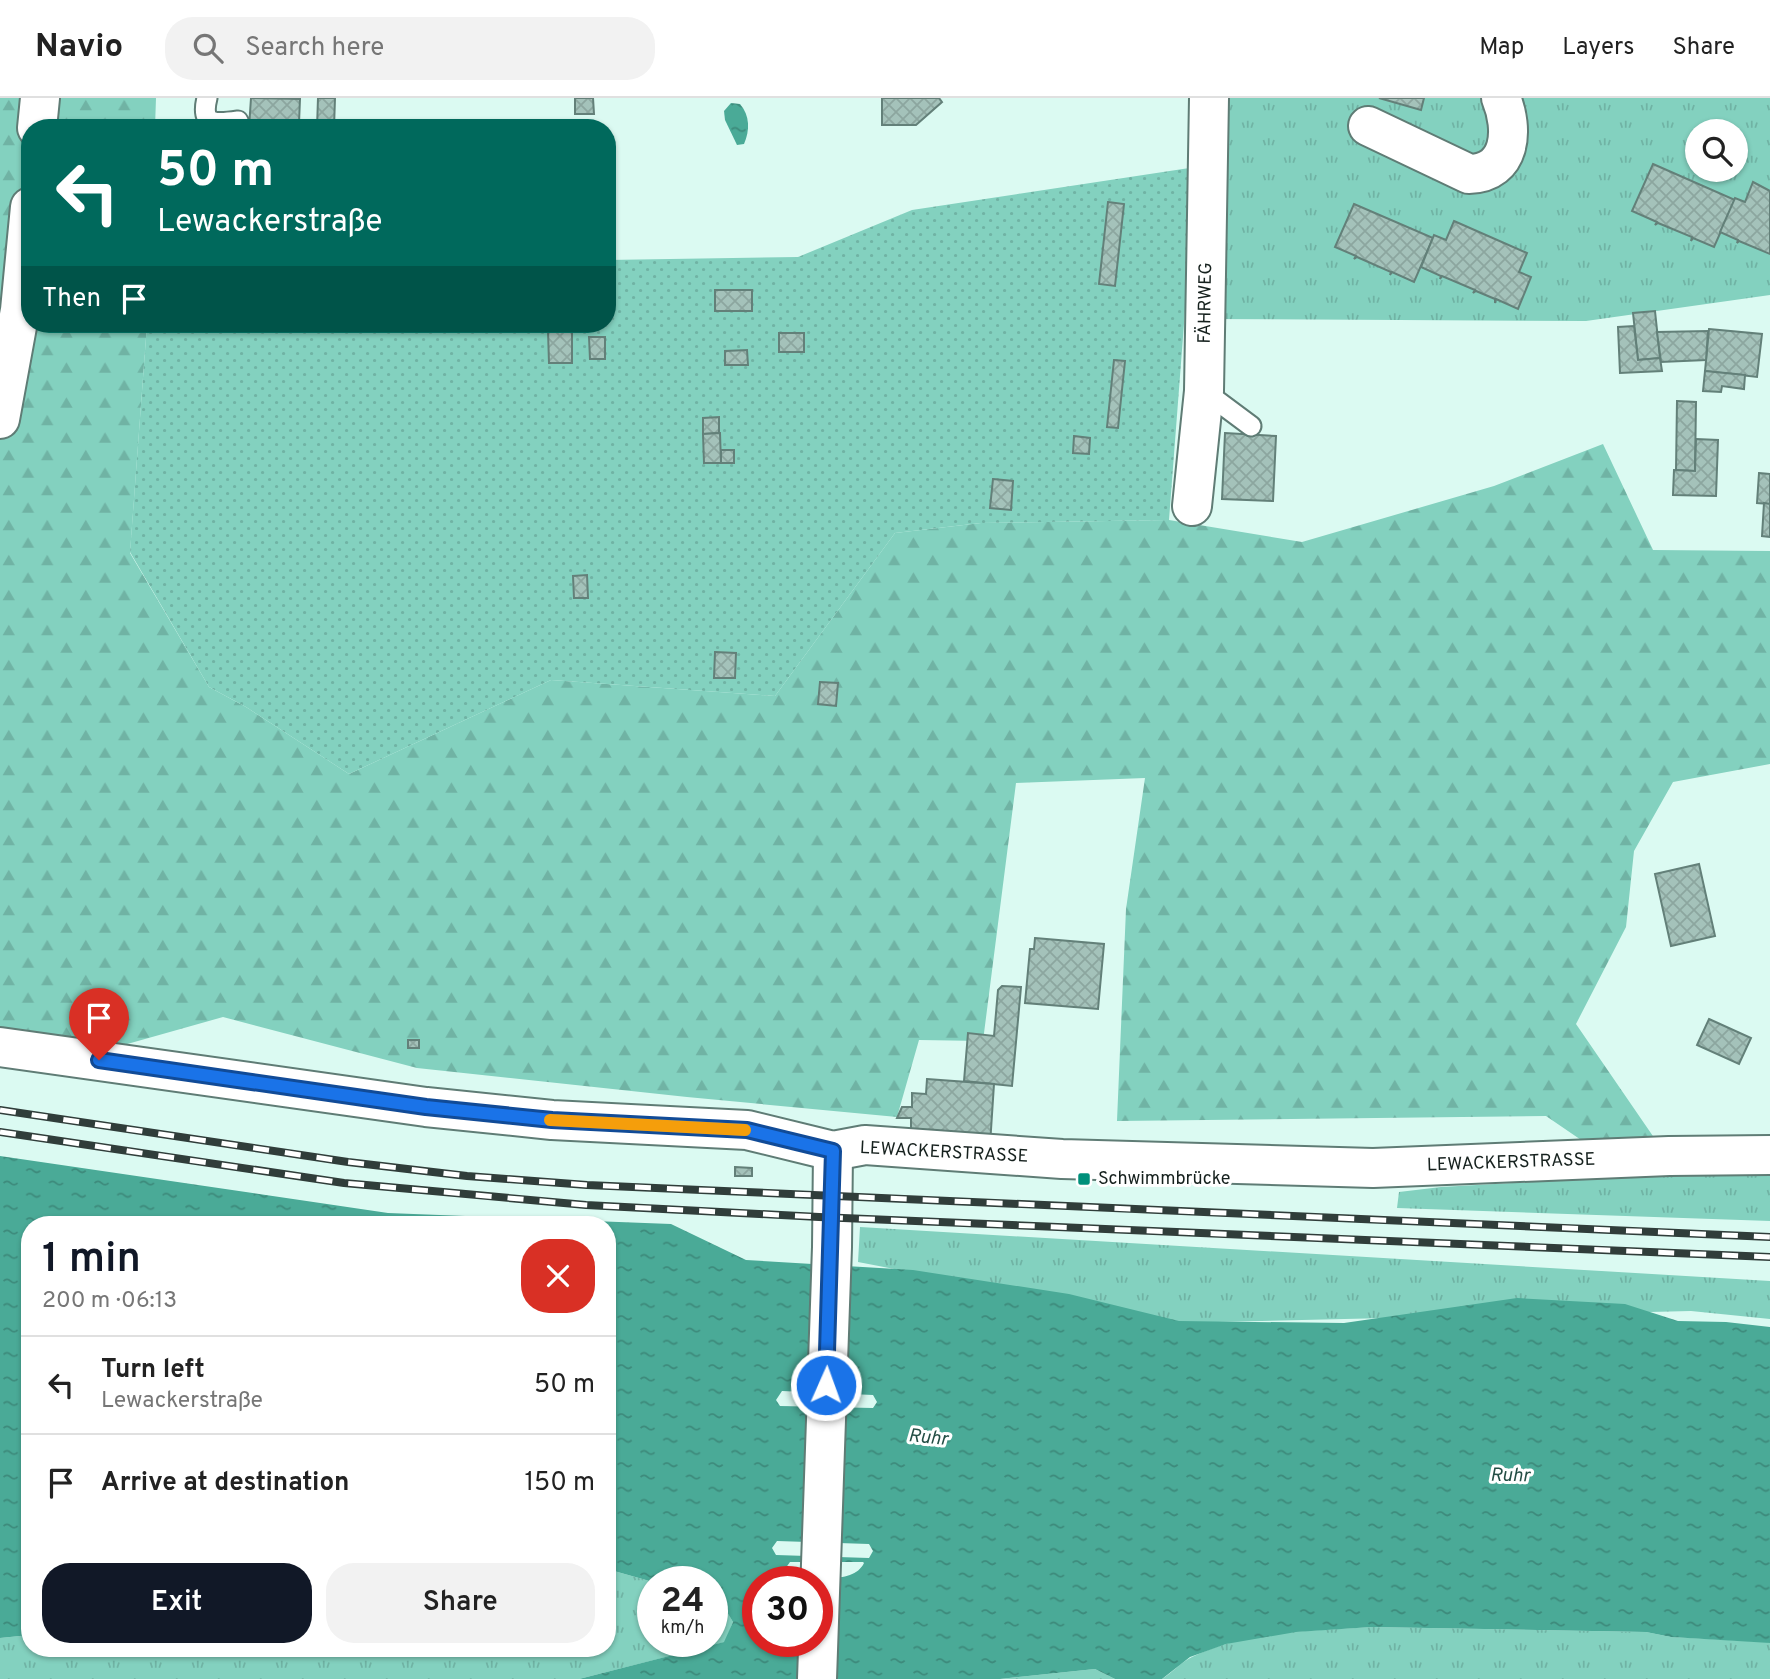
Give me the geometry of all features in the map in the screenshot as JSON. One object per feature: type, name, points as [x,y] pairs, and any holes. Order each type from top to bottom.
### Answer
[{"type":"street","points":[[38,119],[40,98]]},
{"type":"street","name":"FÄHRWEG","points":[[1192,506],[1204,391],[1209,98]]},
{"type":"street","points":[[1368,126],[1469,174],[1480,174],[1492,169],[1502,158],[1507,143],[1508,124],[1501,98]]},
{"type":"street","points":[[0,419],[21,300]]},
{"type":"street","name":"LEWACKERSTRASSE","points":[[0,1047],[426,1107],[552,1120],[747,1130],[833,1151],[865,1145],[1062,1159],[1373,1168],[1668,1156],[1766,1155]]},
{"type":"street","points":[[817,1679],[833,1151]]},
{"type":"lane","points":[[207,98],[204,109],[210,119]]},
{"type":"lane","points":[[1204,391],[1251,426]]},
{"type":"green space","points":[[0,98],[156,98],[155,119],[21,119],[21,333],[146,333],[130,553],[209,687],[246,707],[349,774],[551,680],[775,696],[895,533],[981,523],[1169,520],[1302,542],[1494,486],[1603,444],[1653,550],[1770,551],[1770,764],[1673,782],[1634,851],[1626,927],[1576,1024],[1657,1142],[1587,1144],[1546,1116],[1117,1121],[1126,909],[1145,778],[1016,783],[983,1041],[919,1040],[897,1117],[417,1068],[223,1017],[106,1050],[0,1035]]},
{"type":"green space","points":[[1206,98],[1770,98],[1770,295],[1586,321],[1205,319]]},
{"type":"green space","points":[[1196,167],[1169,520],[981,523],[895,533],[775,696],[551,680],[349,774],[246,707],[209,687],[130,552],[146,333],[616,333],[616,260],[798,257],[912,210]]},
{"type":"green space","points":[[1770,1169],[1770,1221],[1397,1208],[1399,1192],[1441,1187]]},
{"type":"green space","points":[[860,1227],[1770,1281],[1770,1319],[1691,1311],[1174,1323],[858,1262]]},
{"type":"green space","points":[[616,1572],[637,1577],[637,1657],[666,1657],[579,1679],[0,1679],[0,1638],[21,1636],[21,1657],[616,1657]]},
{"type":"green space","points":[[728,1613],[733,1622],[728,1634]]},
{"type":"green space","points":[[1372,1627],[1646,1632],[1671,1637],[1767,1642],[1770,1643],[1770,1679],[1162,1679],[1192,1657],[1235,1641],[1280,1633]]},
{"type":"green space","points":[[1095,1669],[1115,1679],[1000,1679]]},
{"type":"water","points":[[731,103],[740,104],[747,118],[748,128],[744,144],[737,145],[725,120],[724,111]]},
{"type":"water","points":[[0,1156],[388,1213],[465,1216],[21,1216],[21,1636],[0,1638]]},
{"type":"water","name":"Ruhr","points":[[616,1222],[671,1224],[746,1260],[913,1270],[1069,1294],[1179,1321],[1344,1323],[1517,1298],[1625,1304],[1678,1321],[1726,1322],[1770,1327],[1770,1643],[1671,1637],[1646,1632],[1372,1627],[1296,1632],[1226,1644],[1190,1657],[1162,1679],[1115,1679],[1095,1669],[1000,1679],[579,1679],[665,1657],[728,1657],[728,1633],[733,1622],[728,1614],[728,1566],[637,1566],[637,1577],[616,1572]],"holes":[[[797,1371],[857,1373],[861,1381],[856,1387],[796,1385],[793,1379]],[[782,1391],[873,1395],[877,1402],[873,1408],[780,1406],[776,1400]],[[777,1541],[869,1544],[873,1551],[869,1558],[776,1555],[772,1548]]]},
{"type":"building","points":[[251,98],[300,99],[299,119],[250,119]]},
{"type":"building","points":[[318,98],[335,98],[334,119],[317,119]]},
{"type":"building","points":[[575,98],[593,98],[594,114],[575,114]]},
{"type":"building","points":[[882,98],[939,98],[942,102],[916,125],[882,125]]},
{"type":"building","points":[[1379,98],[1424,98],[1421,110]]},
{"type":"building","points":[[1653,164],[1685,178],[1685,182],[1694,182],[1735,200],[1714,247],[1693,238],[1691,241],[1692,237],[1658,223],[1655,225],[1657,222],[1632,211]]},
{"type":"building","points":[[1753,182],[1770,191],[1770,254],[1739,241],[1737,243],[1738,240],[1720,232],[1735,198],[1745,202]]},
{"type":"building","points":[[1108,202],[1124,204],[1115,286],[1099,284]]},
{"type":"building","points":[[1354,204],[1433,238],[1414,282],[1392,272],[1390,275],[1391,272],[1357,257],[1354,259],[1356,256],[1335,247]]},
{"type":"building","points":[[1454,221],[1527,253],[1519,272],[1531,277],[1518,309],[1496,299],[1495,303],[1495,299],[1476,291],[1473,293],[1475,290],[1442,276],[1440,279],[1441,276],[1421,267],[1434,235],[1446,240]]},
{"type":"building","points":[[715,290],[752,290],[752,311],[715,311]]},
{"type":"building","points":[[1655,311],[1660,358],[1638,360],[1633,313]]},
{"type":"building","points":[[1634,326],[1638,360],[1660,358],[1662,371],[1620,373],[1618,327]]},
{"type":"building","points":[[1709,329],[1762,334],[1757,377],[1705,371]]},
{"type":"building","points":[[1708,331],[1706,360],[1661,362],[1657,332]]},
{"type":"building","points":[[548,333],[572,333],[572,363],[549,363]]},
{"type":"building","points":[[779,333],[804,333],[804,352],[779,352]]},
{"type":"building","points":[[589,337],[605,337],[605,359],[590,359]]},
{"type":"building","points":[[747,350],[748,365],[725,365],[725,351]]},
{"type":"building","points":[[1114,360],[1125,361],[1118,428],[1107,427]]},
{"type":"building","points":[[1705,371],[1745,375],[1744,389],[1722,386],[1721,392],[1703,391]]},
{"type":"building","points":[[1677,401],[1696,402],[1695,471],[1676,470]]},
{"type":"building","points":[[719,417],[719,433],[703,434],[703,418]]},
{"type":"building","points":[[720,433],[721,463],[704,463],[703,434]]},
{"type":"building","points":[[1225,433],[1276,436],[1273,501],[1222,499]]},
{"type":"building","points":[[1074,436],[1090,438],[1089,454],[1073,453]]},
{"type":"building","points":[[1696,439],[1718,440],[1716,496],[1673,495],[1674,470],[1695,471]]},
{"type":"building","points":[[721,450],[734,450],[734,463],[721,463]]},
{"type":"building","points":[[1759,473],[1770,474],[1770,504],[1757,503]]},
{"type":"building","points":[[993,479],[1013,481],[1011,510],[990,508]]},
{"type":"building","points":[[1764,503],[1770,504],[1770,537],[1762,536]]},
{"type":"building","points":[[587,575],[588,598],[574,598],[573,576]]},
{"type":"building","points":[[715,652],[736,653],[735,678],[714,678]]},
{"type":"building","points":[[820,682],[838,683],[836,706],[818,704]]},
{"type":"building","points":[[1699,864],[1715,936],[1671,946],[1655,874]]},
{"type":"building","points":[[1035,938],[1104,944],[1098,1009],[1025,1003],[1030,949],[1034,949]]},
{"type":"building","points":[[1002,986],[1021,987],[1012,1086],[964,1081],[968,1033],[994,1036],[998,990]]},
{"type":"building","points":[[1709,1019],[1751,1038],[1739,1064],[1697,1045]]},
{"type":"building","points":[[408,1040],[419,1040],[419,1048],[408,1048]]},
{"type":"building","points":[[927,1079],[994,1084],[990,1145],[911,1139],[911,1118],[897,1118],[902,1107],[912,1107],[912,1093],[926,1094]]},
{"type":"building","points":[[735,1167],[752,1168],[752,1176],[735,1176]]},
{"type":"railway","points":[[0,1110],[348,1162],[467,1176],[587,1185],[1770,1237]]},
{"type":"railway","points":[[0,1132],[344,1183],[586,1205],[1770,1257]]},
{"type":"slow traffic","points":[[550,1120],[745,1130]]},
{"type":"place","name":"Schwimmbrücke","points":[[1084,1179]]},
{"type":"route","points":[[99,1060],[426,1107],[552,1120],[747,1130],[833,1151],[826,1385]]}]
